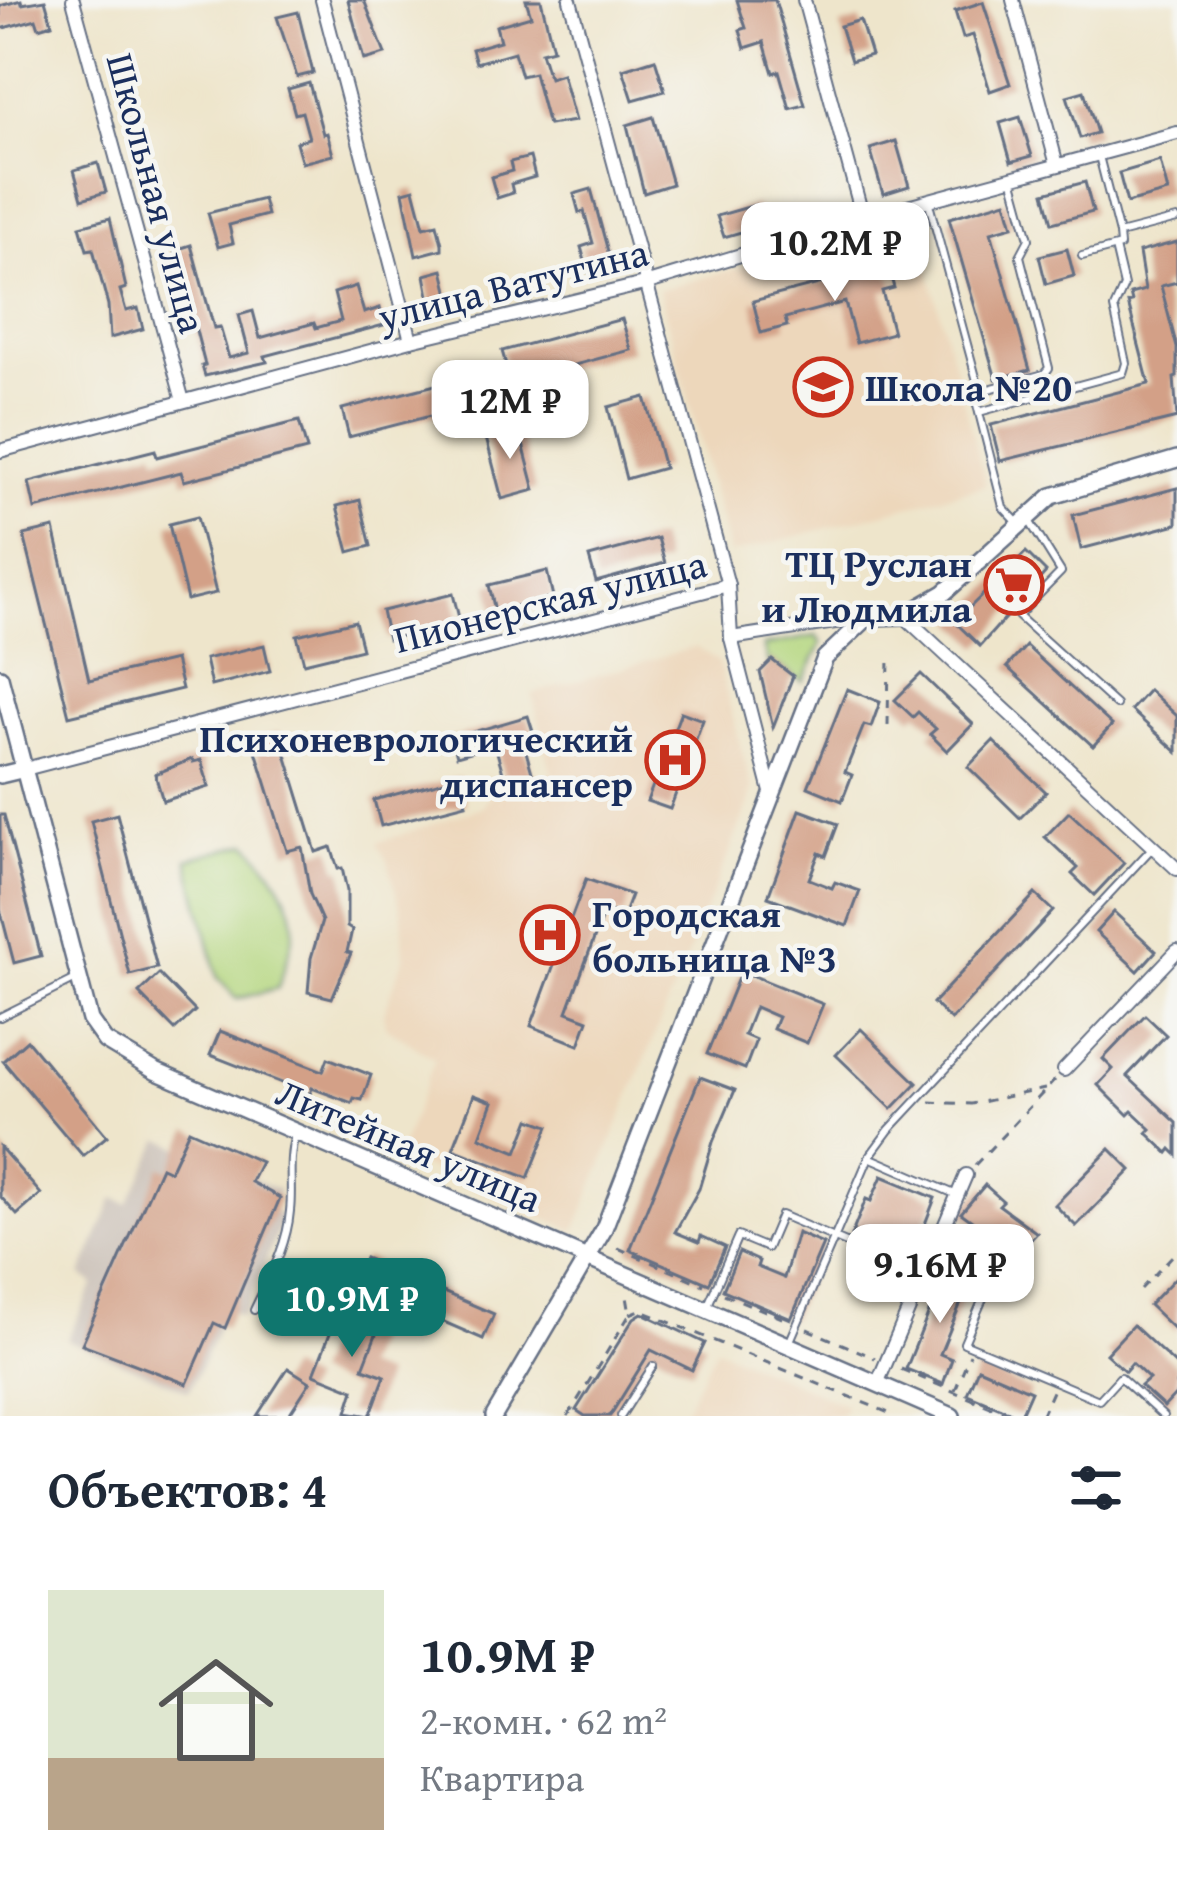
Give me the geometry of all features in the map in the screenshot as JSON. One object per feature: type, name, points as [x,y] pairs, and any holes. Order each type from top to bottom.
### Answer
[{"type":"street","name":"Школьная улица","points":[[73,0],[183,401]]},
{"type":"street","points":[[322,0],[411,340]]},
{"type":"street","points":[[569,0],[728,585]]},
{"type":"street","points":[[804,0],[862,218]]},
{"type":"street","points":[[1012,0],[1057,165]]},
{"type":"street","name":"улица Ватутина","points":[[0,451],[411,340],[648,284],[862,218],[1177,133]]},
{"type":"street","points":[[1177,459],[1063,490],[944,593],[904,616],[1177,869]]},
{"type":"street","name":"Пионерская улица","points":[[0,775],[728,585],[731,638],[904,616]]},
{"type":"street","points":[[494,1416],[589,1258],[825,658],[868,617]]},
{"type":"street","points":[[731,638],[771,792]]},
{"type":"street","name":"Литейная улица","points":[[0,677],[89,1020],[105,1041],[126,1056],[296,1132],[952,1416]]},
{"type":"street","points":[[1064,1070],[1177,951]]},
{"type":"street","points":[[877,1384],[966,1175]]},
{"type":"lane","points":[[1082,256],[1121,244],[1098,154]]},
{"type":"lane","points":[[974,393],[1044,374],[1049,368],[1019,256],[1029,239],[1012,177]]},
{"type":"lane","points":[[928,200],[976,381],[974,393],[1003,507],[1023,520],[1061,572],[1018,616],[1116,705]]},
{"type":"lane","points":[[1119,234],[1177,219]]},
{"type":"lane","points":[[979,412],[1124,374],[1126,363],[1114,308],[1124,281],[1115,248]]},
{"type":"lane","points":[[788,1346],[869,1157],[1153,847]]},
{"type":"lane","points":[[0,1017],[79,977]]},
{"type":"lane","points":[[254,1310],[285,1242],[291,1208],[290,1150],[296,1132]]},
{"type":"lane","points":[[869,1157],[957,1195]]},
{"type":"lane","points":[[706,1310],[738,1236],[767,1248],[781,1215],[922,1276]]},
{"type":"lane","points":[[946,1220],[997,1266],[964,1343],[1099,1400],[1120,1377],[1162,1416]]},
{"type":"lane","points":[[621,1416],[652,1366]]},
{"type":"path","points":[[888,726],[889,655]]},
{"type":"path","points":[[966,1175],[1064,1070]]},
{"type":"path","points":[[916,1101],[970,1104],[1047,1089]]},
{"type":"path","points":[[630,1314],[618,1248],[1012,1416]]},
{"type":"path","points":[[1141,1289],[1177,1251]]},
{"type":"path","points":[[568,1416],[630,1314],[640,1310],[896,1416]]},
{"type":"path","points":[[955,1392],[974,1347]]},
{"type":"path","points":[[1041,1416],[1056,1382]]},
{"type":"shaded area","name":"Школа №20","points":[[915,220],[986,485],[730,554],[659,290]]},
{"type":"shaded area","name":"Городская больница №3","points":[[696,647],[718,661],[752,789],[575,1231],[398,1156],[435,1059],[385,1026],[384,1013],[404,957],[402,914],[388,861],[377,843],[483,807],[492,793],[552,774],[532,694]]},
{"type":"shaded area","points":[[161,1139],[279,1190],[270,1210],[284,1216],[242,1317],[226,1311],[189,1391],[67,1340],[94,1284],[81,1275],[114,1198],[128,1204]]},
{"type":"shaded area","points":[[716,1348],[846,1405],[840,1416],[681,1416]]},
{"type":"green space","points":[[816,636],[822,643],[803,682],[772,661],[768,664],[763,646]]},
{"type":"green space","points":[[248,843],[285,894],[294,930],[278,988],[237,999],[218,978],[188,859]]},
{"type":"building","points":[[21,0],[22,4],[45,0],[52,24],[39,28],[36,19],[0,29],[0,6]]},
{"type":"building","points":[[348,0],[364,0],[385,54],[364,60]]},
{"type":"building","points":[[526,0],[541,0],[553,49],[541,52],[549,78],[562,74],[575,121],[548,125],[534,73],[521,76],[514,52],[476,63],[472,49],[500,41],[496,26],[531,16]]},
{"type":"building","points":[[737,0],[775,0],[805,105],[790,109],[764,42],[745,48],[740,30],[746,28]]},
{"type":"building","points":[[983,2],[1010,84],[990,91],[973,35],[963,38],[955,11]]},
{"type":"building","points":[[298,12],[313,73],[297,77],[277,17]]},
{"type":"building","points":[[860,20],[871,55],[851,61],[840,26]]},
{"type":"building","points":[[655,59],[665,91],[633,100],[623,69]]},
{"type":"building","points":[[309,83],[333,155],[302,163],[296,142],[309,138],[302,112],[295,114],[288,89]]},
{"type":"building","points":[[1084,91],[1097,133],[1080,138],[1067,96]]},
{"type":"building","points":[[653,117],[672,184],[644,193],[627,125]]},
{"type":"building","points":[[1020,117],[1032,156],[1011,162],[1000,123]]},
{"type":"building","points":[[896,141],[909,186],[883,194],[870,149]]},
{"type":"building","points":[[530,157],[535,177],[511,184],[513,193],[497,198],[491,177],[512,171],[510,162]]},
{"type":"building","points":[[1160,161],[1168,192],[1127,203],[1119,173]]},
{"type":"building","points":[[98,163],[106,192],[82,199],[74,170]]},
{"type":"building","points":[[1085,182],[1093,212],[1052,223],[1044,193]]},
{"type":"building","points":[[414,189],[424,227],[437,224],[442,244],[442,249],[416,256],[403,192]]},
{"type":"building","points":[[591,189],[612,266],[588,272],[581,247],[593,243],[574,194]]},
{"type":"building","points":[[263,199],[267,215],[229,225],[233,243],[218,247],[208,213]]},
{"type":"building","points":[[1006,201],[1013,226],[991,232],[1030,370],[996,379],[949,218]]},
{"type":"building","points":[[755,205],[762,226],[724,237],[717,216]]},
{"type":"building","points":[[110,218],[126,288],[120,290],[126,311],[138,308],[143,329],[110,338],[108,305],[93,249],[87,250],[80,226]]},
{"type":"building","points":[[1177,242],[1177,282],[1161,286],[1177,348],[1177,418],[1000,461],[991,425],[1149,384],[1128,303],[1132,302],[1130,294],[1145,290],[1139,252]]},
{"type":"building","points":[[191,245],[214,328],[220,327],[229,358],[249,353],[239,315],[253,311],[260,338],[314,323],[316,328],[341,321],[334,293],[356,286],[364,313],[380,308],[384,325],[205,376],[175,250]]},
{"type":"building","points":[[1067,249],[1074,276],[1046,284],[1039,256]]},
{"type":"building","points":[[888,266],[894,288],[882,291],[893,333],[856,343],[845,302],[785,318],[787,326],[761,333],[753,301]]},
{"type":"building","points":[[443,270],[453,311],[433,317],[425,275]]},
{"type":"building","points":[[622,319],[631,350],[511,382],[502,351]]},
{"type":"building","points":[[466,377],[473,405],[349,437],[342,409]]},
{"type":"building","points":[[645,397],[664,468],[626,479],[608,407]]},
{"type":"building","points":[[299,421],[307,450],[184,481],[181,472],[35,509],[29,482],[155,450],[157,457]]},
{"type":"building","points":[[518,425],[535,490],[502,499],[485,434]]},
{"type":"building","points":[[1177,488],[1177,524],[1081,549],[1073,515]]},
{"type":"building","points":[[360,500],[371,546],[349,552],[337,506]]},
{"type":"building","points":[[197,517],[216,593],[187,600],[169,524]]},
{"type":"building","points":[[54,528],[89,680],[175,660],[182,689],[69,716],[24,535]]},
{"type":"building","points":[[658,538],[665,563],[596,582],[589,557]]},
{"type":"building","points":[[1026,552],[1046,572],[980,646],[955,622]]},
{"type":"building","points":[[547,571],[553,597],[495,611],[489,585]]},
{"type":"building","points":[[453,594],[460,622],[388,639],[382,611]]},
{"type":"building","points":[[355,621],[362,649],[304,663],[297,635]]},
{"type":"building","points":[[264,645],[270,671],[211,686],[205,659]]},
{"type":"building","points":[[1026,646],[1112,725],[1093,746],[1007,667]]},
{"type":"building","points":[[772,660],[793,676],[773,727],[760,672]]},
{"type":"building","points":[[921,674],[973,724],[947,751],[930,734],[936,729],[895,700]]},
{"type":"building","points":[[847,689],[880,702],[871,727],[864,725],[845,772],[852,775],[842,801],[808,787]]},
{"type":"building","points":[[1149,690],[1177,716],[1177,752],[1131,710]]},
{"type":"building","name":"Психоневрологический диспансер","points":[[681,712],[703,720],[670,809],[647,801]]},
{"type":"building","points":[[528,716],[535,738],[523,741],[533,776],[506,784],[495,745],[457,756],[452,738]]},
{"type":"building","points":[[279,732],[316,852],[331,847],[347,891],[347,927],[352,930],[347,952],[351,953],[332,998],[308,992],[311,958],[322,921],[310,894],[302,847],[287,851],[253,741]]},
{"type":"building","points":[[993,741],[1046,792],[1020,818],[968,767]]},
{"type":"building","points":[[201,760],[209,787],[163,801],[155,774]]},
{"type":"building","points":[[459,777],[466,804],[381,826],[374,800]]},
{"type":"building","points":[[800,810],[838,824],[826,856],[819,853],[809,879],[860,891],[847,926],[768,897]]},
{"type":"building","points":[[1069,812],[1124,863],[1094,895],[1072,874],[1078,868],[1045,837]]},
{"type":"building","points":[[117,814],[157,968],[130,975],[91,821]]},
{"type":"building","points":[[0,815],[4,815],[41,956],[14,963],[0,909]]},
{"type":"building","points":[[586,879],[631,895],[623,916],[605,909],[567,1012],[588,1020],[579,1045],[531,1026]]},
{"type":"building","points":[[1035,894],[1053,911],[951,1020],[933,1003]]},
{"type":"building","points":[[1114,912],[1156,951],[1138,971],[1096,932]]},
{"type":"building","points":[[741,971],[823,1004],[807,1043],[773,1029],[778,1017],[755,1007],[744,1035],[756,1040],[745,1069],[707,1054]]},
{"type":"building","points":[[159,974],[195,1011],[175,1030],[139,993]]},
{"type":"building","points":[[1145,1015],[1166,1035],[1127,1076],[1177,1123],[1177,1155],[1171,1149],[1168,1153],[1147,1133],[1151,1129],[1132,1111],[1128,1115],[1098,1085],[1113,1069],[1103,1059]]},
{"type":"building","points":[[861,1029],[917,1083],[892,1109],[836,1055]]},
{"type":"building","points":[[220,1031],[323,1071],[328,1058],[371,1075],[362,1100],[354,1098],[352,1103],[312,1088],[310,1094],[210,1055]]},
{"type":"building","points":[[27,1040],[107,1136],[83,1156],[3,1061]]},
{"type":"building","points":[[700,1077],[735,1090],[699,1189],[675,1232],[699,1242],[701,1236],[725,1247],[709,1284],[630,1250]]},
{"type":"building","points":[[474,1095],[493,1102],[480,1137],[517,1152],[530,1119],[549,1126],[528,1178],[453,1149]]},
{"type":"building","points":[[189,1130],[261,1162],[251,1182],[280,1198],[225,1328],[214,1323],[187,1384],[82,1344],[161,1167],[170,1171]]},
{"type":"building","points":[[0,1147],[41,1194],[17,1215],[0,1196]]},
{"type":"building","points":[[1110,1149],[1131,1170],[1076,1226],[1055,1205]]},
{"type":"building","points":[[882,1176],[935,1198],[925,1224],[930,1226],[914,1263],[851,1236],[866,1199],[871,1201]]},
{"type":"building","points":[[985,1185],[1003,1201],[999,1205],[1037,1233],[1012,1259],[995,1244],[998,1240],[961,1213]]},
{"type":"building","points":[[797,1233],[823,1244],[791,1319],[723,1290],[739,1252],[759,1261],[757,1267],[784,1278]]},
{"type":"building","points":[[365,1258],[494,1314],[483,1339],[354,1283]]},
{"type":"building","points":[[949,1263],[973,1273],[940,1354],[952,1359],[943,1384],[906,1369]]},
{"type":"building","points":[[1177,1276],[1177,1332],[1149,1305]]},
{"type":"building","points":[[340,1308],[380,1324],[363,1368],[385,1376],[370,1416],[347,1412],[354,1390],[314,1374]]},
{"type":"building","points":[[642,1313],[705,1343],[692,1370],[651,1350],[610,1416],[585,1416],[576,1410],[634,1318]]},
{"type":"building","points":[[1133,1325],[1177,1366],[1177,1393],[1164,1407],[1141,1386],[1149,1379],[1132,1363],[1125,1371],[1106,1354]]},
{"type":"building","points":[[288,1368],[310,1382],[288,1416],[257,1416]]},
{"type":"building","points":[[978,1368],[1031,1391],[1020,1416],[967,1394]]},
{"type":"place","name":"Школа №20","points":[[823,387]]},
{"type":"place","name":"ТЦ Руслан и Людмила","points":[[1014,585]]},
{"type":"place","name":"Психоневрологический диспансер","points":[[675,760]]},
{"type":"place","name":"Городская больница №3","points":[[550,935]]}]
